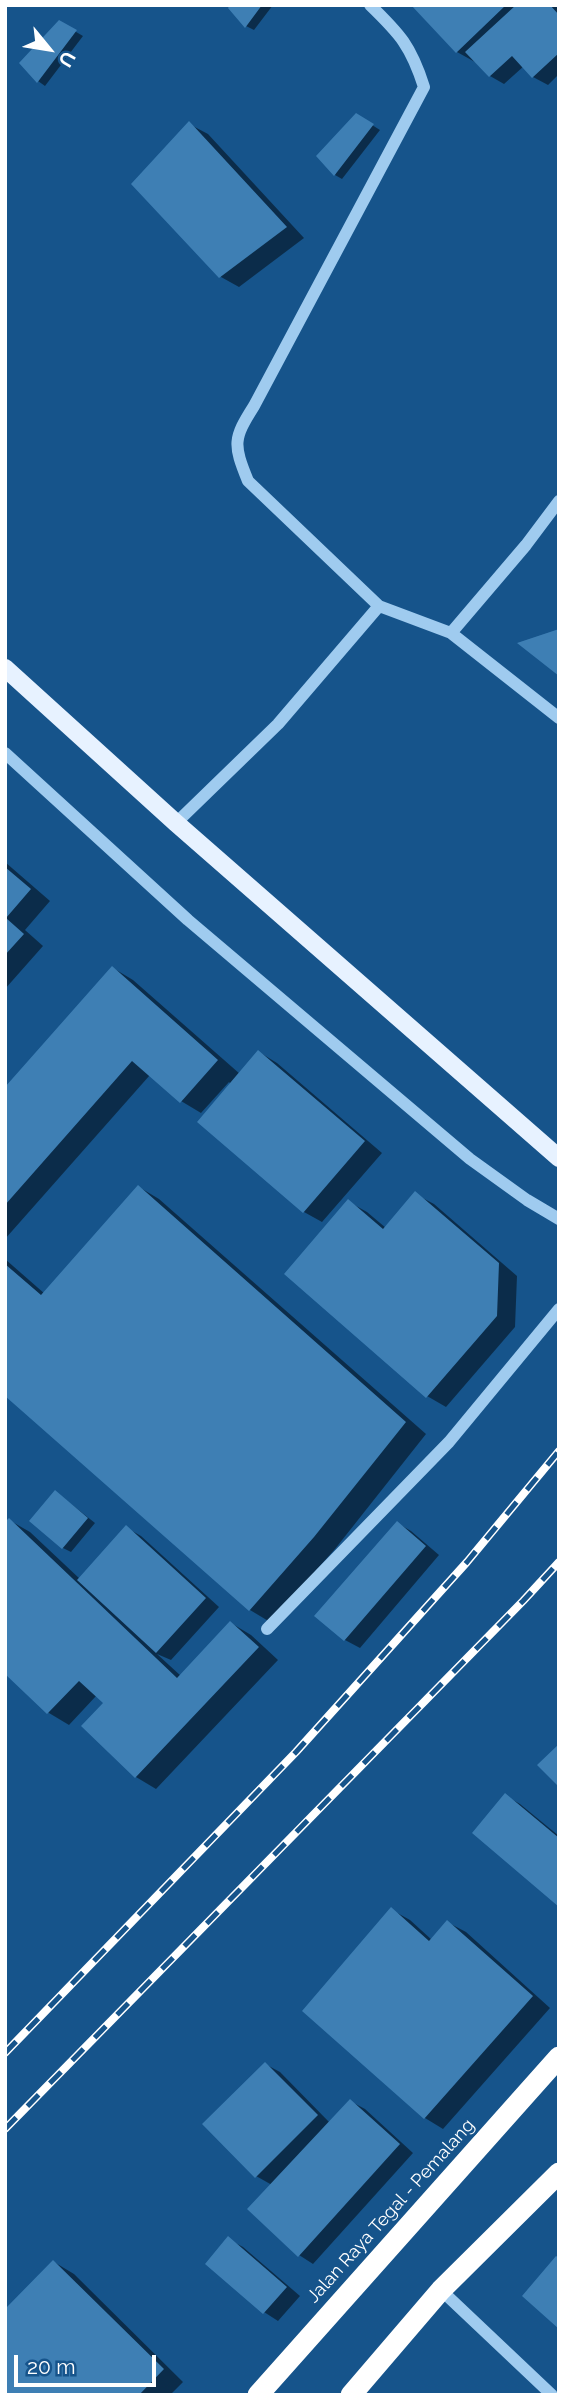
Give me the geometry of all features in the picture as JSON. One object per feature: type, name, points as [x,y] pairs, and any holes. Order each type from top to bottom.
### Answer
[{"type":"highway","name":"Jalan Raya Tegal - Pemalang","points":[[258,2395],[559,2057]]},
{"type":"highway","points":[[351,2395],[441,2290],[557,2177]]},
{"type":"main road","points":[[5,668],[176,823],[559,1158]]},
{"type":"street","points":[[370,5],[399,33],[416,61],[425,87],[239,430],[237,455],[248,481],[379,606],[451,633],[559,718]]},
{"type":"street","points":[[451,633],[526,545],[559,500]]},
{"type":"street","points":[[176,823],[278,724],[379,606]]},
{"type":"street","points":[[5,753],[188,920],[449,1142],[527,1200],[559,1219]]},
{"type":"street","points":[[267,1629],[449,1442],[559,1309]]},
{"type":"street","points":[[441,2290],[552,2395]]},
{"type":"building","points":[[230,5],[262,5],[245,28],[228,8]]},
{"type":"building","points":[[411,5],[506,5],[456,53]]},
{"type":"building","points":[[516,5],[550,5],[559,15],[559,53],[532,78],[512,56],[489,77],[465,52]]},
{"type":"building","points":[[59,20],[77,30],[37,83],[19,63]]},
{"type":"building","points":[[356,113],[374,124],[334,176],[316,156]]},
{"type":"building","points":[[189,121],[287,227],[219,278],[131,184]]},
{"type":"building","points":[[559,629],[559,676],[517,643]]},
{"type":"building","points":[[5,867],[31,889],[6,918],[24,934],[5,955]]},
{"type":"building","points":[[112,966],[218,1060],[180,1103],[132,1061],[5,1205],[5,1087]]},
{"type":"building","points":[[258,1050],[365,1141],[303,1213],[197,1122]]},
{"type":"building","points":[[138,1185],[406,1422],[314,1537],[249,1611],[5,1396],[5,1264],[41,1295]]},
{"type":"building","points":[[415,1191],[499,1263],[497,1316],[426,1398],[284,1274],[348,1199],[383,1229]]},
{"type":"building","points":[[55,1490],[88,1518],[62,1549],[29,1521]]},
{"type":"building","points":[[9,1518],[177,1678],[230,1621],[259,1647],[135,1778],[81,1726],[103,1703],[79,1681],[47,1714],[5,1674],[5,1522]]},
{"type":"building","points":[[397,1521],[426,1546],[344,1641],[314,1616]]},
{"type":"building","points":[[126,1525],[206,1598],[156,1653],[77,1580]]},
{"type":"building","points":[[559,1744],[559,1787],[537,1765]]},
{"type":"building","points":[[505,1793],[559,1838],[559,1907],[472,1833]]},
{"type":"building","points":[[391,1907],[429,1941],[447,1920],[533,1996],[424,2119],[302,2011]]},
{"type":"building","points":[[265,2062],[318,2115],[255,2178],[202,2124]]},
{"type":"building","points":[[350,2099],[400,2144],[298,2257],[247,2209]]},
{"type":"building","points":[[228,2236],[287,2287],[263,2314],[205,2264]]},
{"type":"building","points":[[556,2256],[559,2258],[559,2329],[522,2296]]},
{"type":"building","points":[[53,2260],[164,2369],[139,2395],[5,2395],[5,2309]]},
{"type":"railway","points":[[5,2053],[296,1752],[467,1562],[559,1451]]},
{"type":"railway","points":[[5,2129],[559,1562]]}]
